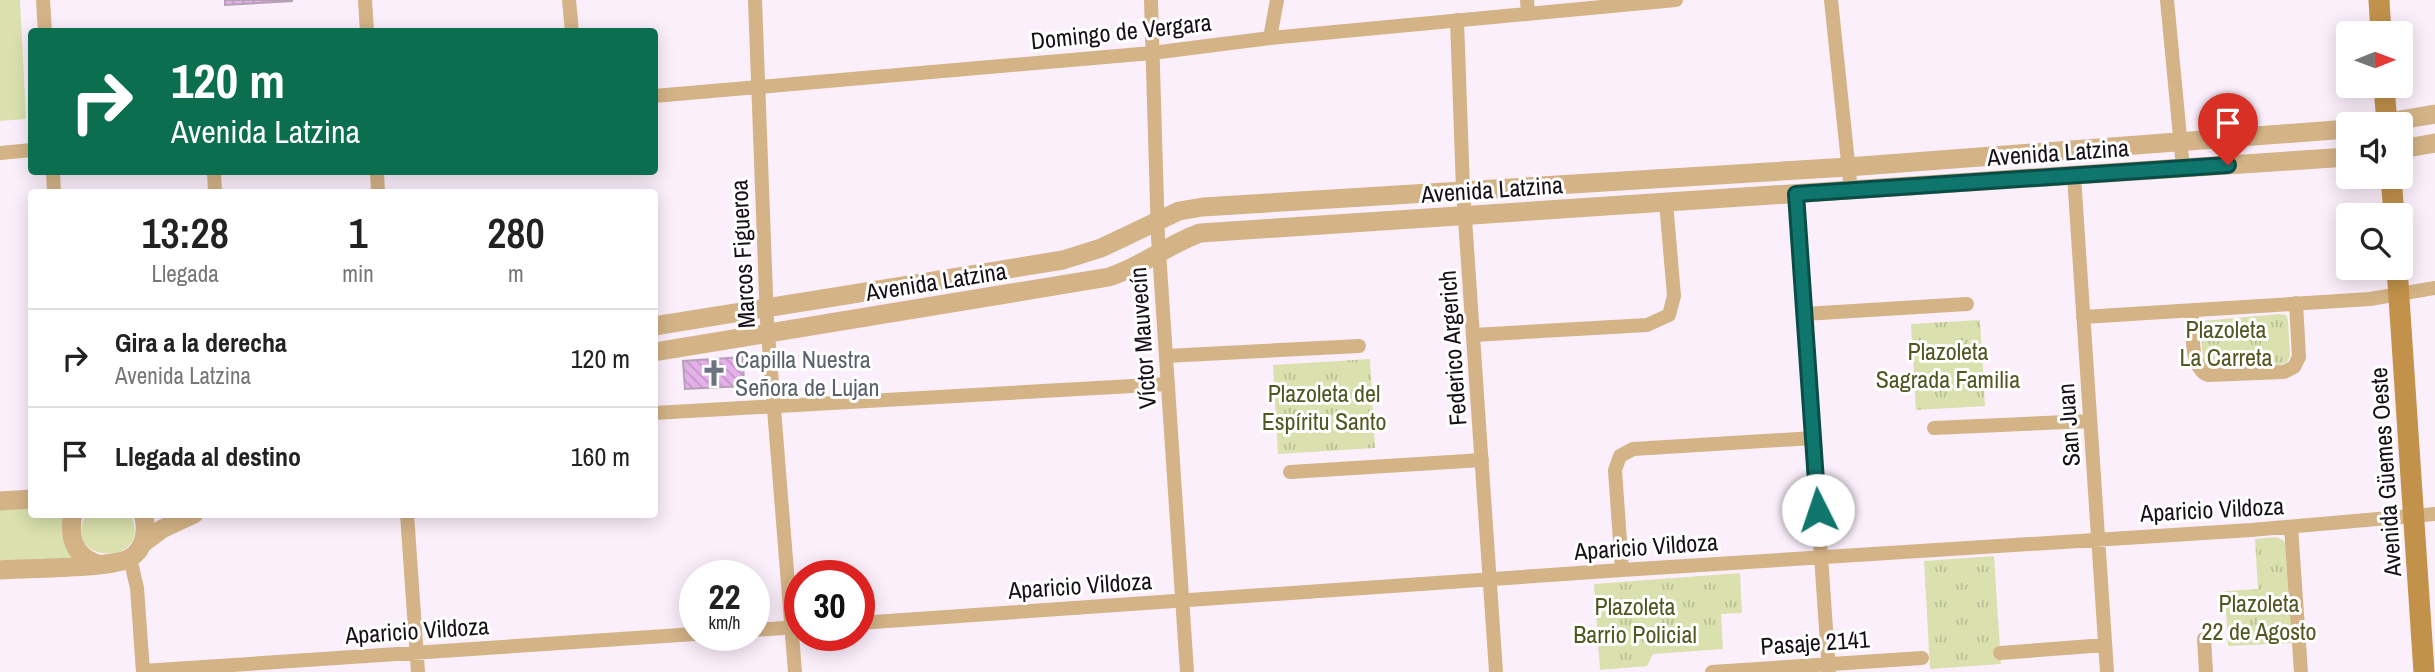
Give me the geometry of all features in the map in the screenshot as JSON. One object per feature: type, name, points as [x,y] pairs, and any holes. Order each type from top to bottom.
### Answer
[{"type":"main road","points":[[2379,0],[2380,21]]},
{"type":"main road","name":"Avenida Güemes Oeste","points":[[2398,280],[2424,515],[2424,672]]},
{"type":"street","points":[[43,0],[45,28]]},
{"type":"street","points":[[365,0],[367,28]]},
{"type":"street","points":[[569,0],[572,28]]},
{"type":"street","name":"Marcos Figueroa","points":[[755,0],[767,308],[790,560]]},
{"type":"street","name":"Víctor Mauvecín","points":[[1151,0],[1157,220],[1188,672]]},
{"type":"street","points":[[1270,38],[1277,0]]},
{"type":"street","name":"Domingo de Vergara","points":[[658,96],[1152,53],[1270,38],[1457,20],[1527,7],[1676,0]]},
{"type":"street","points":[[1832,0],[1851,191]]},
{"type":"street","points":[[2167,0],[2183,168]]},
{"type":"street","name":"Federico Argerich","points":[[1457,20],[1463,190],[1496,672]]},
{"type":"street","points":[[2413,118],[2435,114]]},
{"type":"street","name":"Avenida Latzina","points":[[658,325],[1063,260],[1101,248],[1180,211],[1203,207],[1848,167],[2336,130]]},
{"type":"street","points":[[2413,147],[2435,143]]},
{"type":"street","points":[[0,153],[28,150]]},
{"type":"street","name":"Avenida Latzina","points":[[658,351],[1109,277],[1132,270],[1175,242],[1200,233],[2336,158]]},
{"type":"street","name":"San Juan","points":[[2074,176],[2107,672]]},
{"type":"street","points":[[1796,194],[1829,668]]},
{"type":"street","points":[[1474,335],[1647,325],[1669,315],[1674,296],[1666,202]]},
{"type":"street","points":[[2083,317],[2370,299],[2435,288]]},
{"type":"street","points":[[2192,310],[2196,364],[2200,372],[2208,375],[2284,372],[2294,368],[2299,358],[2296,303]]},
{"type":"street","points":[[1804,314],[1966,304]]},
{"type":"street","points":[[1166,356],[1359,346]]},
{"type":"street","points":[[658,413],[775,404],[1168,384]]},
{"type":"street","points":[[1934,428],[2090,421]]},
{"type":"street","points":[[1622,570],[1615,470],[1620,456],[1633,449],[1813,438]]},
{"type":"street","points":[[1290,472],[1482,460]]},
{"type":"street","points":[[0,501],[28,499]]},
{"type":"street","name":"Aparicio Vildoza","points":[[875,622],[2291,527],[2424,515]]},
{"type":"street","points":[[73,518],[71,531],[74,544],[85,558],[99,564]]},
{"type":"street","points":[[143,671],[136,551],[146,532],[144,518]]},
{"type":"street","points":[[0,570],[117,562],[136,551],[162,529],[185,518]]},
{"type":"street","points":[[407,518],[418,672]]},
{"type":"street","points":[[2291,527],[2301,672]]},
{"type":"street","name":"Aparicio Vildoza","points":[[143,671],[679,635]]},
{"type":"street","points":[[2204,639],[2206,672]]},
{"type":"street","points":[[2000,653],[2105,645]]},
{"type":"street","name":"Marcos Figueroa","points":[[795,651],[795,672]]},
{"type":"street","name":"Pasaje 2141","points":[[1712,672],[1829,668],[1922,658]]},
{"type":"green space","points":[[0,0],[20,0],[26,119],[0,121]]},
{"type":"green space","name":"Plazoleta La Carreta","points":[[2286,315],[2288,320],[2290,356],[2287,362],[2280,365],[2204,366],[2199,325],[2202,321]]},
{"type":"green space","name":"Plazoleta Sagrada Familia","points":[[1980,320],[1985,406],[1916,410],[1911,324]]},
{"type":"green space","name":"Plazoleta del Espíritu Santo","points":[[1370,359],[1375,448],[1278,454],[1273,365]]},
{"type":"green space","points":[[28,506],[28,518],[66,518],[77,559],[0,563],[0,508]]},
{"type":"green space","points":[[85,518],[131,518],[135,531],[131,543],[121,551],[108,554],[95,551],[85,544],[81,532]]},
{"type":"green space","name":"Plazoleta 22 de Agosto","points":[[2276,537],[2283,540],[2287,546],[2293,643],[2228,646],[2225,591],[2258,589],[2255,539]]},
{"type":"green space","points":[[1994,556],[2001,664],[1930,669],[1924,561]]},
{"type":"green space","name":"Plazoleta Barrio Policial","points":[[1740,573],[1742,613],[1721,614],[1723,649],[1653,654],[1647,666],[1600,670],[1594,584]]},
{"type":"building","points":[[225,0],[292,0],[292,1],[225,5]]},
{"type":"building","name":"Capilla Nuestra Señora de Lujan","points":[[743,357],[744,386],[685,389],[683,361]]},
{"type":"place","name":"Capilla Nuestra Señora de Lujan","points":[[714,373]]},
{"type":"route","points":[[1818,510],[1796,194],[2228,165]]}]
